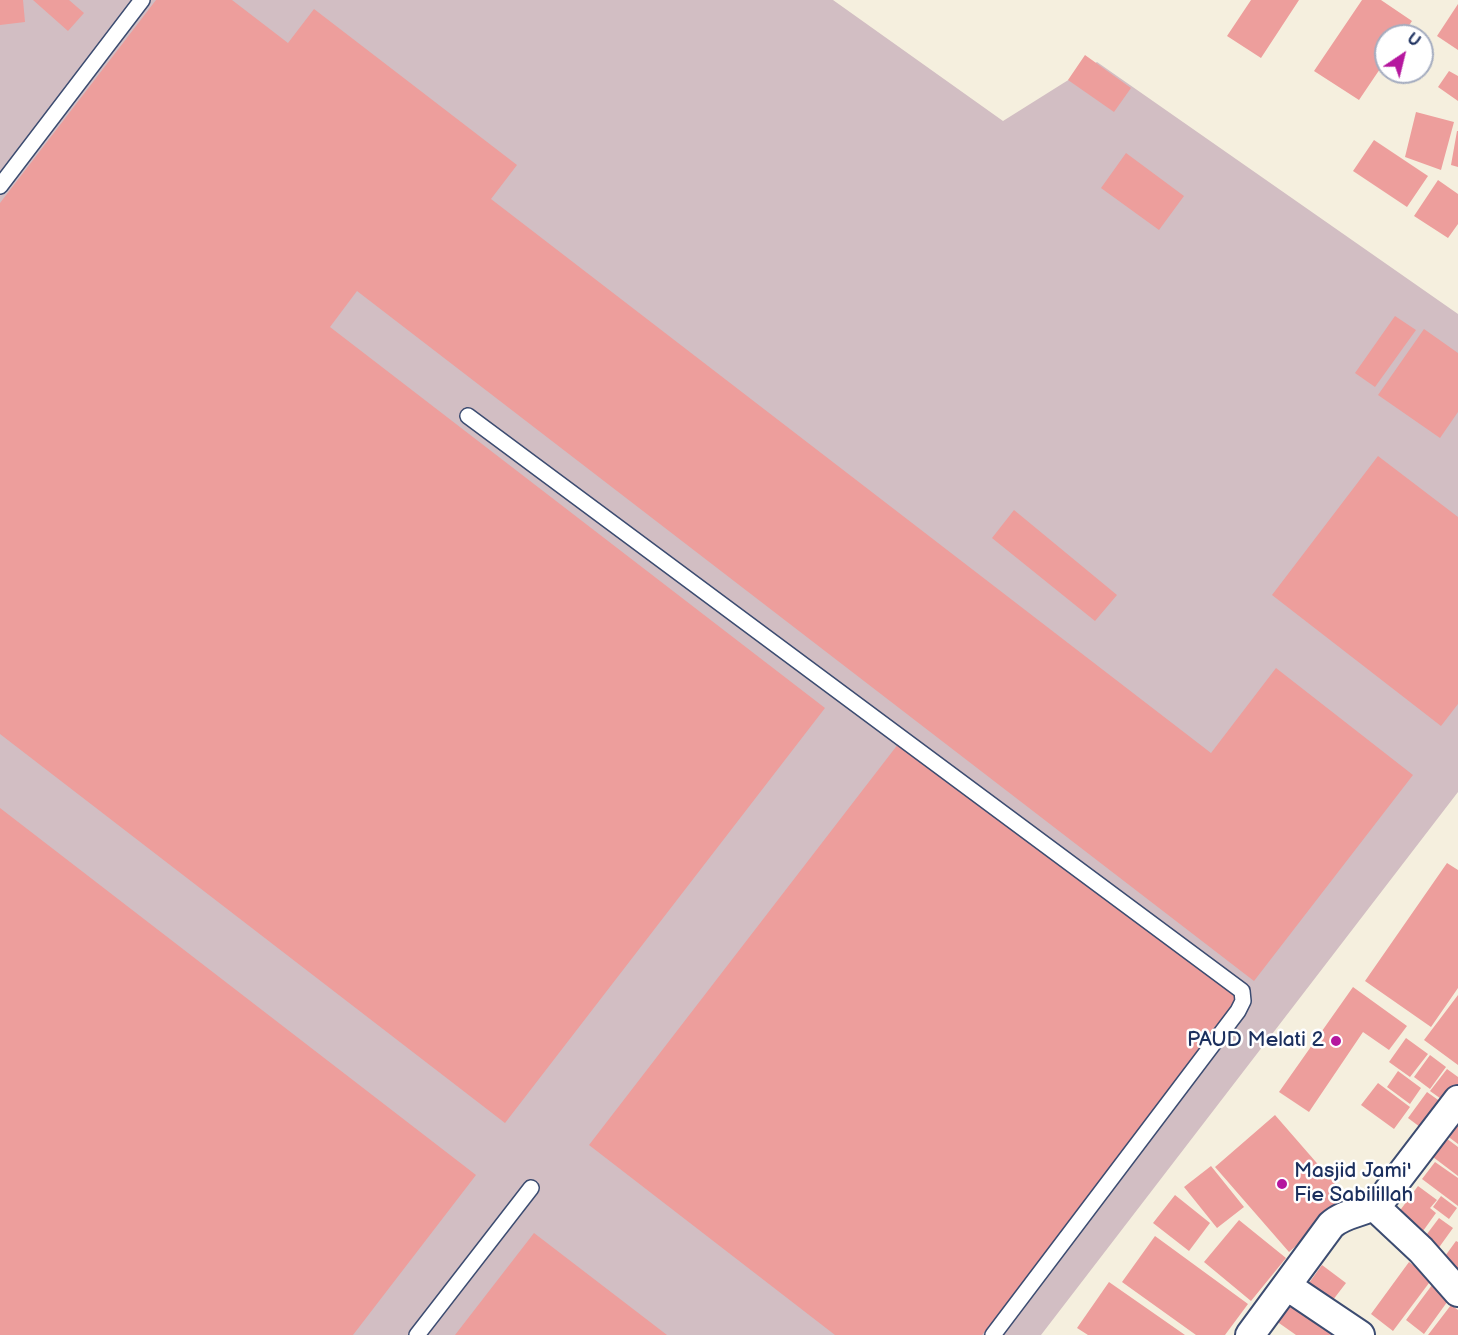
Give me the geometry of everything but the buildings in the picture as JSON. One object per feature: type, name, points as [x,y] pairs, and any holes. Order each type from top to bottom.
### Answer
[{"type":"street","points":[[1250,1335],[1335,1221],[1374,1206],[1385,1196],[1458,1100]]},
{"type":"street","points":[[1374,1206],[1421,1250],[1458,1292]]},
{"type":"street","points":[[1287,1286],[1360,1335]]},
{"type":"lane","points":[[0,186],[142,0]]},
{"type":"lane","points":[[468,416],[1242,991],[1243,1001],[1239,1011],[993,1335]]},
{"type":"lane","points":[[417,1335],[531,1188]]},
{"type":"shaded area","points":[[0,0],[833,0],[1003,121],[1097,62],[1458,314],[1458,792],[1041,1335],[0,1335]]},
{"type":"place","name":"PAUD Melati 2","points":[[1336,1041]]},
{"type":"place","name":"Masjid Jami' Fie Sabilillah","points":[[1282,1184]]}]
